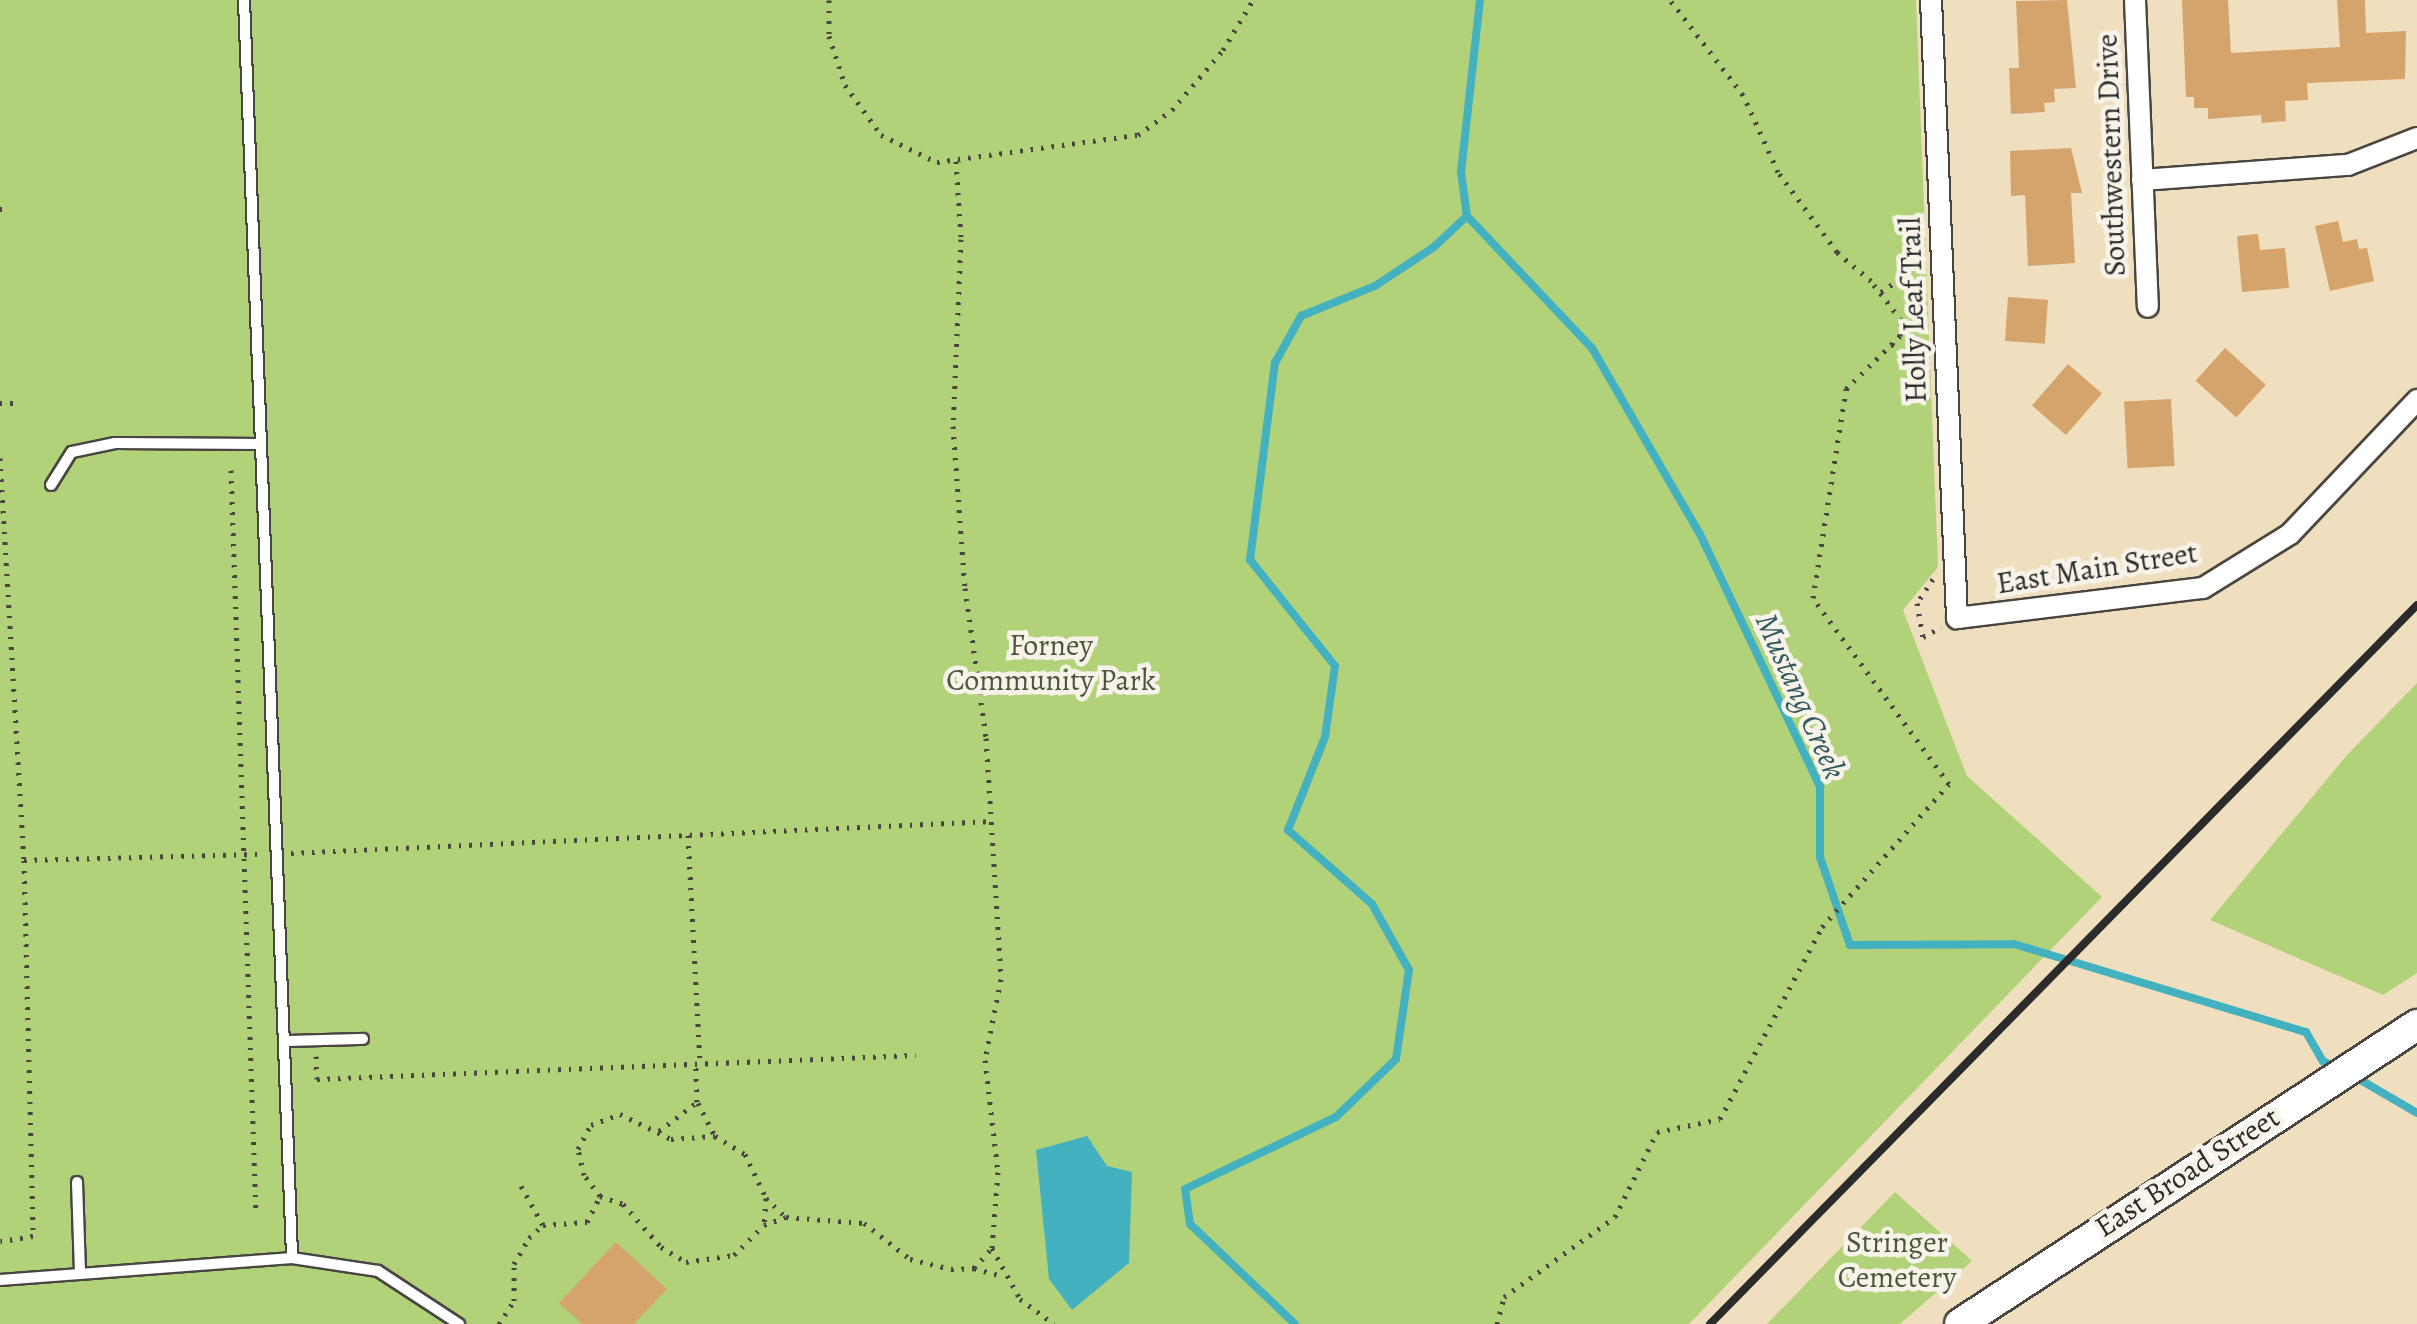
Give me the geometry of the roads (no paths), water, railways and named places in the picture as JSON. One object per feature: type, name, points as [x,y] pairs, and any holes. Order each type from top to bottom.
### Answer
[{"type":"main road","name":"East Broad Street","points":[[1960,1324],[2303,1096],[2417,1025]]},
{"type":"street","name":"Holly Leaf Trail","points":[[1931,0],[1956,618]]},
{"type":"street","name":"Southwestern Drive","points":[[2135,0],[2148,306]]},
{"type":"street","points":[[2142,180],[2348,165],[2417,138]]},
{"type":"street","name":"East Main Street","points":[[1956,618],[2203,588],[2290,534],[2417,400]]},
{"type":"lane","points":[[244,0],[292,1258]]},
{"type":"lane","points":[[51,485],[72,452],[114,443],[262,444]]},
{"type":"lane","points":[[284,1042],[363,1038]]},
{"type":"lane","points":[[77,1182],[80,1273]]},
{"type":"lane","points":[[0,1280],[292,1258],[378,1270],[459,1324]]},
{"type":"water","points":[[1087,1136],[1107,1166],[1132,1172],[1129,1263],[1072,1310],[1049,1279],[1036,1150]]},
{"type":"waterway","name":"Mustang Creek","points":[[1480,0],[1461,172],[1467,216],[1592,348],[1700,534],[1820,787],[1820,857],[1850,945],[2014,944],[2306,1032],[2323,1061],[2339,1069]]},
{"type":"waterway","points":[[1295,1324],[1190,1224],[1185,1189],[1336,1117],[1396,1059],[1409,970],[1372,904],[1288,830],[1325,737],[1335,666],[1250,560],[1275,363],[1301,316],[1375,286],[1434,247],[1467,216]]},
{"type":"waterway","name":"Mustang Creek","points":[[2352,1075],[2417,1113]]},
{"type":"railway","points":[[1710,1324],[2417,605]]},
{"type":"park label","name":"Forney Community Park","points":[[1051,662]]},
{"type":"park label","name":"Stringer Cemetery","points":[[1897,1259]]}]
